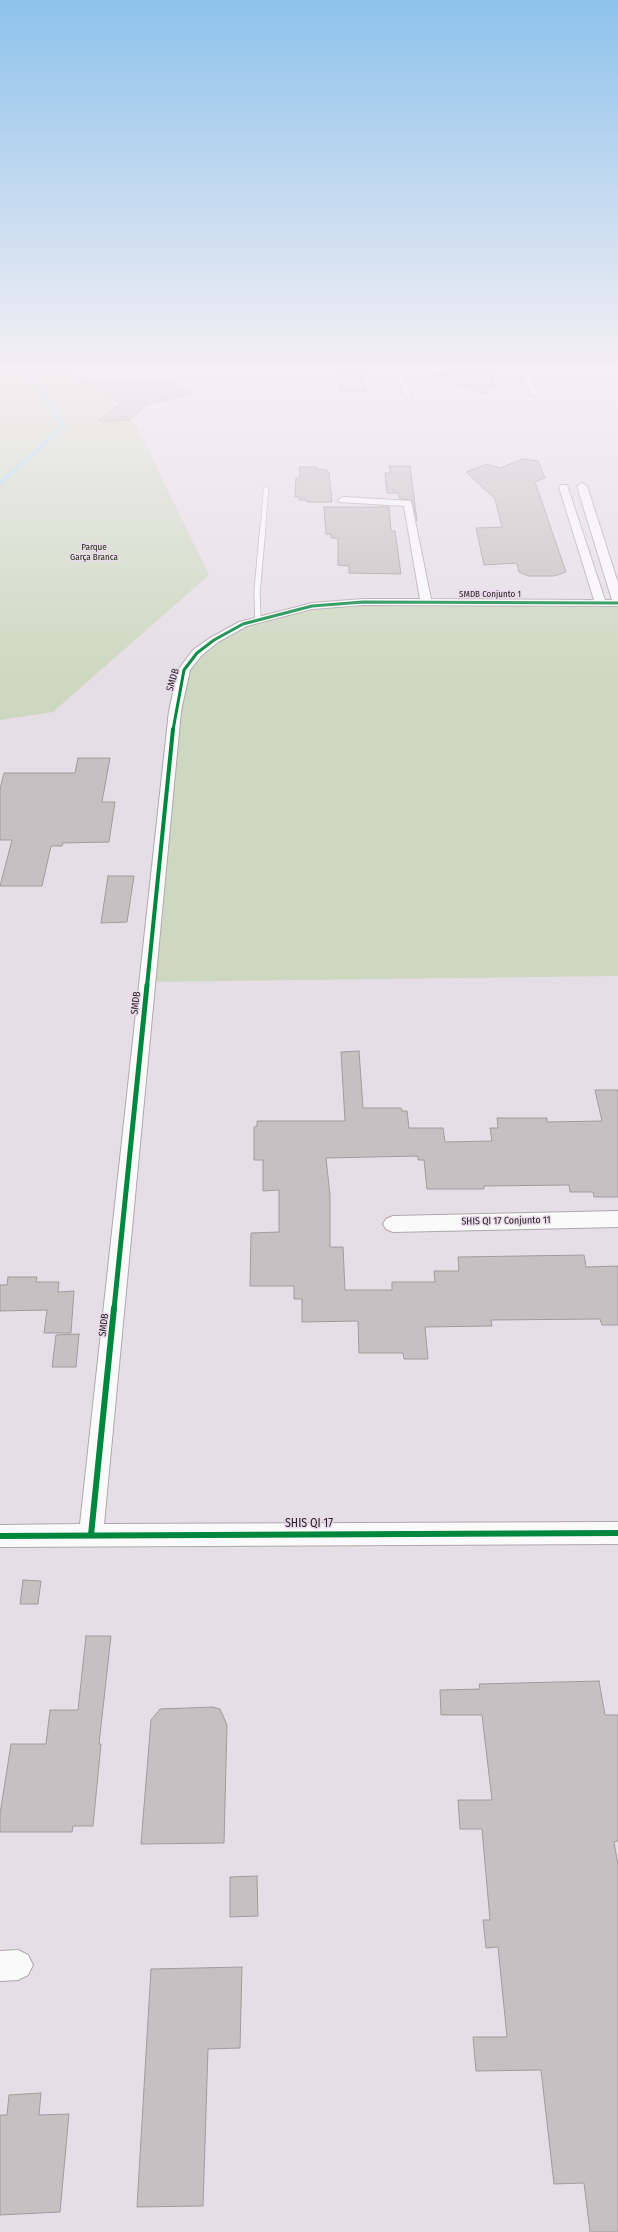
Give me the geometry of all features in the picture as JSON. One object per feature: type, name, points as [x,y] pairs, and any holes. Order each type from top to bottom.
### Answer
[{"type":"street","points":[[582,486],[618,600]]},
{"type":"street","points":[[564,487],[601,603]]},
{"type":"street","points":[[343,500],[408,502],[426,602]]},
{"type":"street","name":"SMDB Conjunto 1","points":[[363,602],[618,603]]},
{"type":"street","name":"SMDB","points":[[91,1535],[175,711],[184,670],[197,653],[214,640],[243,624],[312,606],[363,602]]},
{"type":"street","name":"SHIS QI 17 Conjunto 11","points":[[393,1224],[618,1219]]},
{"type":"street","name":"SHIS QI 17","points":[[0,1536],[618,1533]]},
{"type":"lane","points":[[258,620],[257,592],[266,489]]},
{"type":"green space","name":"Parque Garça Branca","points":[[0,470],[158,470],[209,575],[53,712],[0,720]]},
{"type":"green space","points":[[363,602],[618,603],[618,976],[148,982],[184,670],[197,653],[243,624],[295,609]]},
{"type":"building","points":[[300,470],[327,470],[327,472],[329,472],[332,502],[307,502],[307,500],[299,500],[299,497],[295,497],[296,478],[299,478]]},
{"type":"building","points":[[390,470],[411,470],[417,521],[412,500],[400,499],[398,493],[387,493],[385,473],[391,473]]},
{"type":"building","points":[[471,470],[542,470],[545,478],[535,482],[566,572],[554,576],[528,576],[519,572],[517,563],[484,565],[476,528],[502,527],[495,499],[466,472]]},
{"type":"building","points":[[324,507],[389,507],[391,531],[395,531],[401,574],[349,573],[349,566],[338,565],[338,538],[331,538],[331,534],[326,534]]},
{"type":"building","points":[[78,758],[110,758],[102,802],[115,802],[109,842],[63,843],[62,846],[51,846],[42,886],[0,886],[12,840],[0,840],[0,789],[4,773],[75,773]]},
{"type":"building","points":[[108,876],[134,876],[127,922],[101,923]]},
{"type":"building","points":[[359,1051],[363,1108],[401,1108],[402,1111],[407,1111],[409,1128],[443,1128],[445,1142],[492,1141],[490,1128],[498,1128],[497,1118],[547,1118],[547,1122],[602,1121],[595,1090],[618,1090],[618,1197],[594,1197],[593,1192],[570,1192],[569,1185],[484,1186],[484,1189],[427,1189],[424,1160],[418,1160],[418,1156],[326,1158],[330,1195],[330,1247],[343,1247],[345,1290],[392,1290],[392,1282],[435,1282],[434,1271],[459,1271],[458,1257],[584,1255],[586,1267],[618,1266],[618,1325],[602,1325],[600,1319],[491,1320],[492,1326],[425,1327],[428,1359],[404,1359],[403,1353],[359,1353],[358,1321],[302,1322],[302,1299],[294,1299],[294,1286],[250,1286],[251,1233],[279,1232],[279,1190],[263,1191],[263,1160],[254,1160],[254,1127],[257,1126],[257,1121],[345,1121],[341,1052]]},
{"type":"building","points":[[8,1277],[37,1277],[36,1282],[59,1282],[58,1292],[74,1291],[71,1333],[44,1333],[47,1310],[0,1311],[0,1285],[7,1285]]},
{"type":"building","points":[[79,1334],[76,1367],[52,1367],[56,1335]]},
{"type":"building","points":[[23,1580],[41,1581],[38,1604],[20,1604]]},
{"type":"building","points":[[86,1636],[111,1636],[99,1744],[101,1744],[93,1826],[73,1826],[72,1832],[0,1832],[0,1814],[11,1744],[46,1744],[50,1710],[78,1710]]},
{"type":"building","points":[[599,1681],[605,1715],[618,1715],[618,1841],[614,1842],[618,1865],[618,2232],[590,2232],[584,2183],[554,2184],[541,2070],[476,2071],[473,2037],[507,2037],[498,1947],[486,1948],[483,1920],[490,1920],[482,1829],[460,1829],[458,1800],[492,1800],[482,1715],[441,1715],[440,1690],[480,1689],[479,1684]]},
{"type":"building","points":[[213,1707],[220,1709],[227,1725],[224,1843],[141,1844],[151,1720],[160,1709]]},
{"type":"building","points":[[257,1876],[258,1916],[230,1917],[230,1877]]},
{"type":"building","points":[[242,1967],[240,2048],[208,2049],[203,2206],[137,2207],[151,1969]]},
{"type":"building","points":[[41,2093],[39,2115],[69,2114],[60,2212],[0,2215],[0,2115],[7,2115],[9,2095]]},
{"type":"waterway","points":[[0,483],[14,470]]},
{"type":"cycle path","points":[[91,1535],[175,711],[184,670],[197,653],[214,640],[243,624],[312,606],[363,602],[618,603]]},
{"type":"cycle path","points":[[0,1536],[618,1533]]}]
